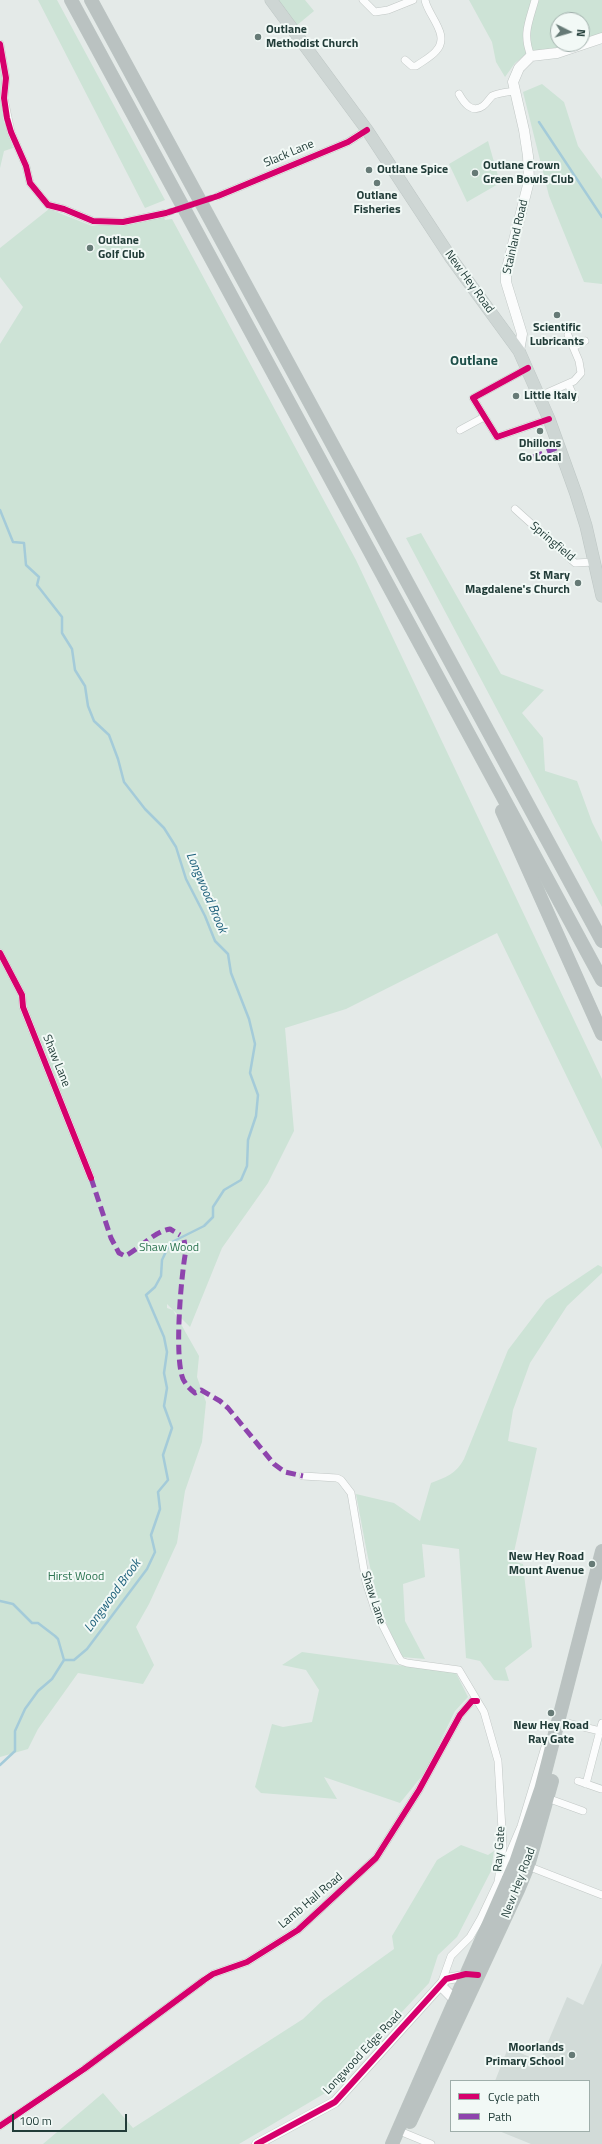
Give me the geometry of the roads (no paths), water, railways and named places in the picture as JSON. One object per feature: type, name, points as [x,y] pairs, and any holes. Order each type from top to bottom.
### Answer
[{"type":"highway","points":[[71,0],[602,980]]},
{"type":"highway","points":[[91,0],[602,941]]},
{"type":"highway","points":[[457,712],[602,1034]]},
{"type":"highway","name":"New Hey Road","points":[[522,1863],[602,1551]]},
{"type":"highway","name":"New Hey Road","points":[[392,2144],[401,2136],[522,1863],[547,1798],[602,1584]]},
{"type":"main road","name":"New Hey Road","points":[[271,0],[367,130],[451,258],[519,351],[550,419],[576,494],[602,596]]},
{"type":"main road","points":[[531,56],[557,53],[602,38]]},
{"type":"main road","name":"Stainland Road","points":[[519,351],[522,334],[506,282],[506,272],[529,181],[524,130],[513,82],[519,68],[531,56]]},
{"type":"main road","name":"Longwood Edge Road","points":[[257,2144],[335,2102],[446,1979],[472,1975]]},
{"type":"main road","points":[[441,1986],[459,2004]]},
{"type":"street","points":[[363,0],[375,12],[381,12],[413,0]]},
{"type":"street","points":[[405,60],[412,66],[416,66],[436,51],[440,44],[441,32],[426,7],[425,0]]},
{"type":"street","points":[[531,56],[526,44],[525,32],[535,0]]},
{"type":"street","points":[[0,44],[6,78],[4,98],[10,132],[26,166],[30,183],[48,205],[64,209],[94,221],[123,222],[166,212]]},
{"type":"street","points":[[459,94],[469,107],[477,109],[482,107],[493,96],[514,91]]},
{"type":"street","name":"Slack Lane","points":[[218,196],[348,142],[367,130]]},
{"type":"street","points":[[540,396],[574,381],[581,373],[579,361],[568,335]]},
{"type":"street","points":[[573,347],[585,342]]},
{"type":"street","points":[[528,368],[473,398],[497,437],[550,419]]},
{"type":"street","points":[[568,384],[575,399]]},
{"type":"street","points":[[460,430],[484,417]]},
{"type":"street","name":"Springfield","points":[[515,509],[575,563],[594,562]]},
{"type":"street","name":"Shaw Lane","points":[[0,954],[22,995],[23,1007],[91,1178]]},
{"type":"street","name":"Shaw Lane","points":[[303,1476],[336,1478],[342,1480],[351,1492],[366,1582],[384,1631],[401,1661],[459,1670],[477,1701]]},
{"type":"street","name":"New Hey Road","points":[[498,1882],[521,1826],[571,1673]]},
{"type":"street","name":"Lamb Hall Road","points":[[0,2126],[84,2069],[213,1974],[247,1962],[298,1930],[376,1858],[419,1790],[460,1715],[472,1701],[477,1701]]},
{"type":"street","name":"Ray Gate","points":[[441,1986],[451,1956],[470,1937],[498,1882],[502,1847],[498,1761],[484,1712],[477,1701]]},
{"type":"street","points":[[567,1723],[600,1732]]},
{"type":"street","points":[[586,1784],[602,1723]]},
{"type":"street","points":[[578,1781],[600,1789]]},
{"type":"street","points":[[547,1798],[583,1811]]},
{"type":"street","points":[[522,1863],[602,1895]]},
{"type":"street","points":[[401,2136],[431,2144]]},
{"type":"waterway","points":[[539,122],[602,217]]},
{"type":"waterway","name":"Longwood Brook","points":[[0,510],[13,542],[24,543],[26,565],[39,577],[37,585],[62,617],[62,633],[72,649],[75,670],[85,686],[88,706],[94,721],[109,735],[118,759],[124,782],[145,809],[164,828],[176,847],[186,879],[205,916],[215,941],[228,954],[231,973],[249,1019],[255,1044],[250,1073],[258,1095],[256,1116],[248,1140],[247,1166],[241,1180],[224,1190],[213,1207],[213,1217],[204,1226],[170,1243],[162,1260],[161,1276],[155,1287],[146,1295],[164,1337],[167,1352],[164,1373],[167,1388],[164,1406],[172,1428],[163,1455],[168,1480],[158,1492],[160,1509],[151,1535],[155,1552],[147,1569],[87,1649],[74,1660],[64,1660],[52,1679],[38,1691],[25,1709],[15,1731],[15,1751],[0,1765]]},
{"type":"waterway","points":[[0,1601],[13,1604],[32,1623],[38,1623],[55,1636],[58,1639],[64,1660]]},
{"type":"tunnel","points":[[166,213],[218,196]]},
{"type":"place","name":"Outlane Methodist Church","points":[[258,37]]},
{"type":"place","name":"Outlane Spice","points":[[369,170]]},
{"type":"place","name":"Outlane Crown Green Bowls Club","points":[[475,173]]},
{"type":"place","name":"Outlane Fisheries","points":[[377,183]]},
{"type":"place","name":"Outlane Golf Club","points":[[90,248]]},
{"type":"place","name":"Scientific Lubricants","points":[[557,315]]},
{"type":"place","name":"Little Italy","points":[[516,396]]},
{"type":"place","name":"Dhillons Go Local","points":[[540,431]]},
{"type":"place","name":"St Mary Magdalene's Church","points":[[578,583]]},
{"type":"place","name":"New Hey Road Mount Avenue","points":[[592,1564]]},
{"type":"place","name":"New Hey Road Ray Gate","points":[[551,1713]]},
{"type":"place","name":"Moorlands Primary School","points":[[572,2055]]},
{"type":"district","name":"Outlane","points":[[474,362]]},
{"type":"park label","name":"Shaw Wood","points":[[169,1248]]},
{"type":"park label","name":"Hirst Wood","points":[[76,1577]]}]
